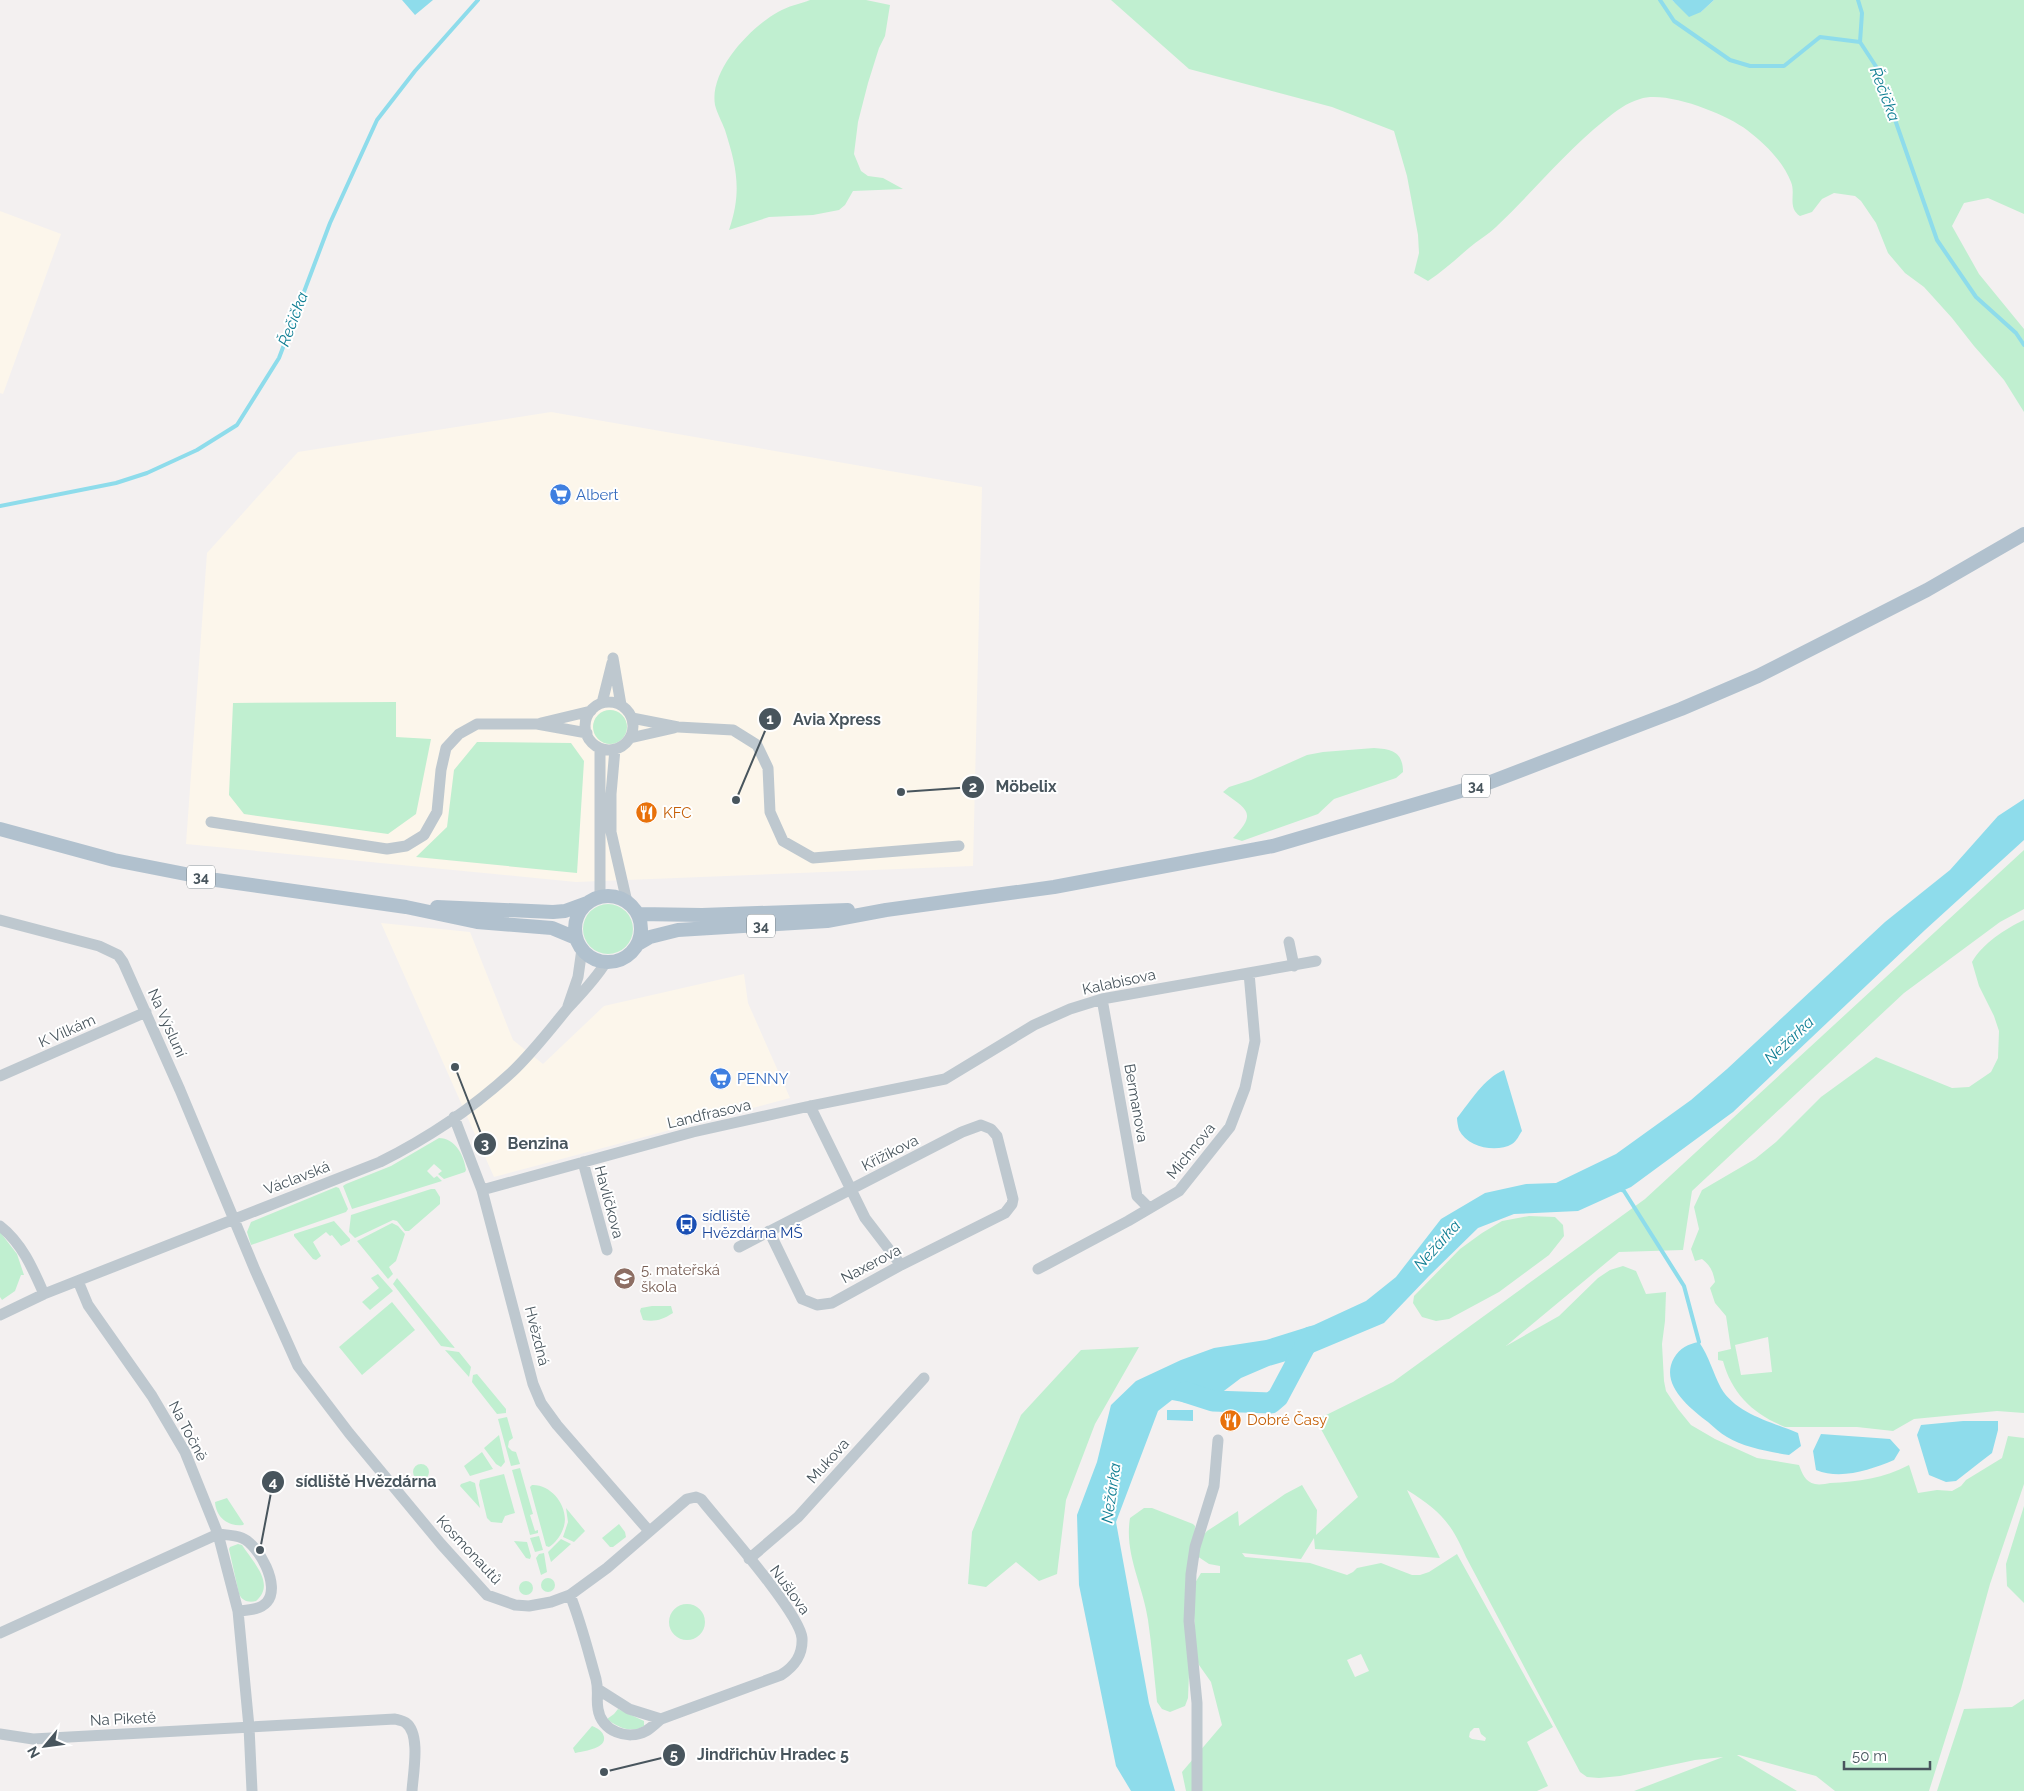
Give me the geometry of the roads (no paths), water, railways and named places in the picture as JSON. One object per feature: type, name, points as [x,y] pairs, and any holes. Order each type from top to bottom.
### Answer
[{"type":"main road","name":"34","points":[[638,944],[650,937],[678,930],[827,921],[886,910],[1054,887],[1273,846],[1488,783],[1681,710],[1758,676],[1927,590],[2024,534]]},
{"type":"main road","name":"34","points":[[0,829],[60,847],[123,862],[216,880],[406,907],[477,922],[552,928],[579,943]]},
{"type":"main road","points":[[614,896],[627,902],[638,914],[642,930],[638,944],[625,958],[616,962],[606,962],[590,957],[579,943],[576,921],[582,908],[594,900],[614,896]]},
{"type":"main road","name":"34","points":[[406,907],[553,912],[565,911],[594,900]]},
{"type":"main road","name":"34","points":[[638,914],[702,915],[886,910]]},
{"type":"street","points":[[602,703],[613,658],[621,705]]},
{"type":"street","points":[[537,724],[590,711],[602,703],[612,702],[628,710],[632,718],[633,728],[630,738],[626,743],[615,749],[600,748],[590,739],[587,733],[587,718],[590,711]]},
{"type":"street","points":[[632,718],[678,727],[733,730],[757,745],[768,768],[770,812],[784,841],[813,858],[959,846]]},
{"type":"street","points":[[211,822],[386,849],[406,846],[424,835],[438,812],[441,770],[446,748],[459,734],[477,724],[537,724],[587,733]]},
{"type":"street","points":[[630,738],[678,727]]},
{"type":"street","points":[[594,900],[600,748]]},
{"type":"street","points":[[615,749],[611,794],[611,832],[627,902]]},
{"type":"street","name":"Na Výsluní","points":[[0,920],[99,946],[118,955],[146,1012],[233,1219]]},
{"type":"street","points":[[1288,942],[1294,966]]},
{"type":"street","name":"Václavská","points":[[567,1010],[578,976],[579,943]]},
{"type":"street","name":"Kalabisova","points":[[945,1079],[1034,1026],[1070,1008],[1102,999],[1316,961]]},
{"type":"street","name":"Václavská","points":[[0,1315],[44,1294],[380,1162],[415,1143],[454,1117],[513,1071],[541,1042],[591,983],[606,962]]},
{"type":"street","name":"Michnova","points":[[1038,1269],[1128,1221],[1178,1191],[1230,1127],[1245,1088],[1255,1040],[1249,974]]},
{"type":"street","name":"Bermanova","points":[[1102,999],[1137,1196],[1149,1208]]},
{"type":"street","name":"K Vilkám","points":[[0,1076],[146,1012]]},
{"type":"street","name":"Landfrasova","points":[[482,1190],[693,1132],[945,1079]]},
{"type":"street","points":[[810,1106],[865,1218],[901,1265]]},
{"type":"street","name":"Hvězdná","points":[[454,1117],[482,1190],[533,1384],[541,1402],[557,1424],[649,1531]]},
{"type":"street","name":"Křižíkova","points":[[739,1247],[962,1132],[981,1125],[991,1130],[997,1136],[1014,1199]]},
{"type":"street","name":"Havlíčkova","points":[[583,1162],[607,1250]]},
{"type":"street","name":"Naxerova","points":[[769,1231],[802,1299],[817,1305],[832,1303],[901,1265],[1005,1213],[1014,1199]]},
{"type":"street","name":"Kosmonautů","points":[[233,1219],[298,1366],[349,1433],[441,1544],[487,1595],[515,1605],[529,1606],[551,1602],[570,1595],[607,1568],[649,1531]]},
{"type":"street","points":[[0,1226],[13,1238],[29,1260],[44,1294]]},
{"type":"street","name":"Na Točně","points":[[78,1281],[88,1305],[152,1396],[185,1452],[218,1534],[238,1611]]},
{"type":"street","name":"Mukova","points":[[749,1559],[798,1517],[924,1378]]},
{"type":"street","points":[[1197,1791],[1197,1703],[1189,1621],[1191,1574],[1195,1547],[1214,1486],[1218,1440]]},
{"type":"street","name":"Nušlova","points":[[649,1531],[686,1499],[700,1498],[779,1596],[798,1625],[802,1636],[799,1659],[790,1670],[661,1719]]},
{"type":"street","points":[[0,1634],[218,1534],[242,1538],[253,1547],[266,1565],[272,1580],[271,1594],[268,1602],[258,1608],[238,1611],[249,1727],[252,1791]]},
{"type":"street","points":[[570,1595],[583,1629],[599,1690],[597,1705],[604,1723],[618,1732],[630,1736],[646,1731],[661,1719]]},
{"type":"street","points":[[599,1690],[629,1708],[661,1719]]},
{"type":"street","name":"Na Piketě","points":[[0,1734],[33,1739],[395,1719],[406,1722],[413,1731],[415,1742],[412,1791]]},
{"type":"water","points":[[402,0],[433,0],[415,15]]},
{"type":"water","points":[[1672,0],[1714,0],[1701,12],[1689,17]]},
{"type":"water","name":"Nežárka","points":[[2024,799],[2024,840],[1925,930],[1733,1112],[1631,1187],[1578,1211],[1514,1214],[1478,1228],[1384,1323],[1310,1354],[1269,1366],[1241,1378],[1204,1406],[1172,1400],[1158,1411],[1116,1522],[1149,1703],[1175,1791],[1131,1791],[1116,1766],[1079,1585],[1077,1515],[1097,1462],[1111,1405],[1136,1381],[1181,1360],[1214,1348],[1266,1340],[1314,1325],[1366,1301],[1396,1277],[1441,1219],[1485,1193],[1526,1184],[1556,1183],[1616,1154],[1691,1100],[1727,1069],[1885,922],[1950,870],[1998,816]]},
{"type":"water","points":[[1504,1070],[1522,1131],[1514,1143],[1506,1147],[1491,1148],[1476,1145],[1463,1136],[1459,1130],[1457,1118],[1484,1084]]},
{"type":"water","points":[[1699,1342],[1706,1353],[1721,1388],[1728,1397],[1745,1411],[1798,1433],[1801,1446],[1789,1455],[1765,1451],[1733,1441],[1722,1434],[1685,1402],[1673,1386],[1670,1368],[1674,1358],[1682,1349]]},
{"type":"water","points":[[1167,1410],[1193,1410],[1193,1421],[1167,1420]]},
{"type":"water","points":[[1963,1421],[1998,1421],[1998,1430],[1992,1453],[1956,1481],[1946,1482],[1929,1475],[1917,1435],[1921,1425]]},
{"type":"water","points":[[1821,1434],[1890,1439],[1900,1450],[1894,1460],[1875,1467],[1845,1474],[1826,1473],[1816,1470],[1813,1451]]},
{"type":"waterway","name":"Řečička","points":[[0,506],[116,483],[147,473],[197,450],[237,425],[279,358],[330,223],[377,120],[415,71],[478,0]]},
{"type":"waterway","name":"Řečička","points":[[1660,0],[1674,21],[1730,60],[1750,66],[1784,66],[1820,37],[1860,42],[1877,68],[1937,240],[1976,297],[2016,333],[2024,345]]},
{"type":"waterway","points":[[1858,0],[1862,13],[1860,42]]},
{"type":"waterway","points":[[1619,1189],[1624,1191],[1684,1286],[1699,1342]]},
{"type":"waterway","points":[[1185,1392],[1213,1401],[1271,1403],[1278,1397],[1310,1337]]},
{"type":"place","name":"Albert","points":[[560,495]]},
{"type":"place","name":"Möbelix","points":[[901,792]]},
{"type":"place","name":"Avia Xpress","points":[[736,800]]},
{"type":"place","name":"KFC","points":[[647,813]]},
{"type":"place","name":"Benzina","points":[[455,1067]]},
{"type":"place","name":"PENNY","points":[[721,1079]]},
{"type":"place","name":"sídliště Hvězdárna MŠ","points":[[686,1225]]},
{"type":"place","name":"5. mateřská škola","points":[[625,1279]]},
{"type":"place","name":"Dobré Časy","points":[[1231,1420]]},
{"type":"place","name":"sídliště Hvězdárna","points":[[260,1550]]},
{"type":"place","name":"Jindřichův Hradec 5","points":[[604,1772]]}]
